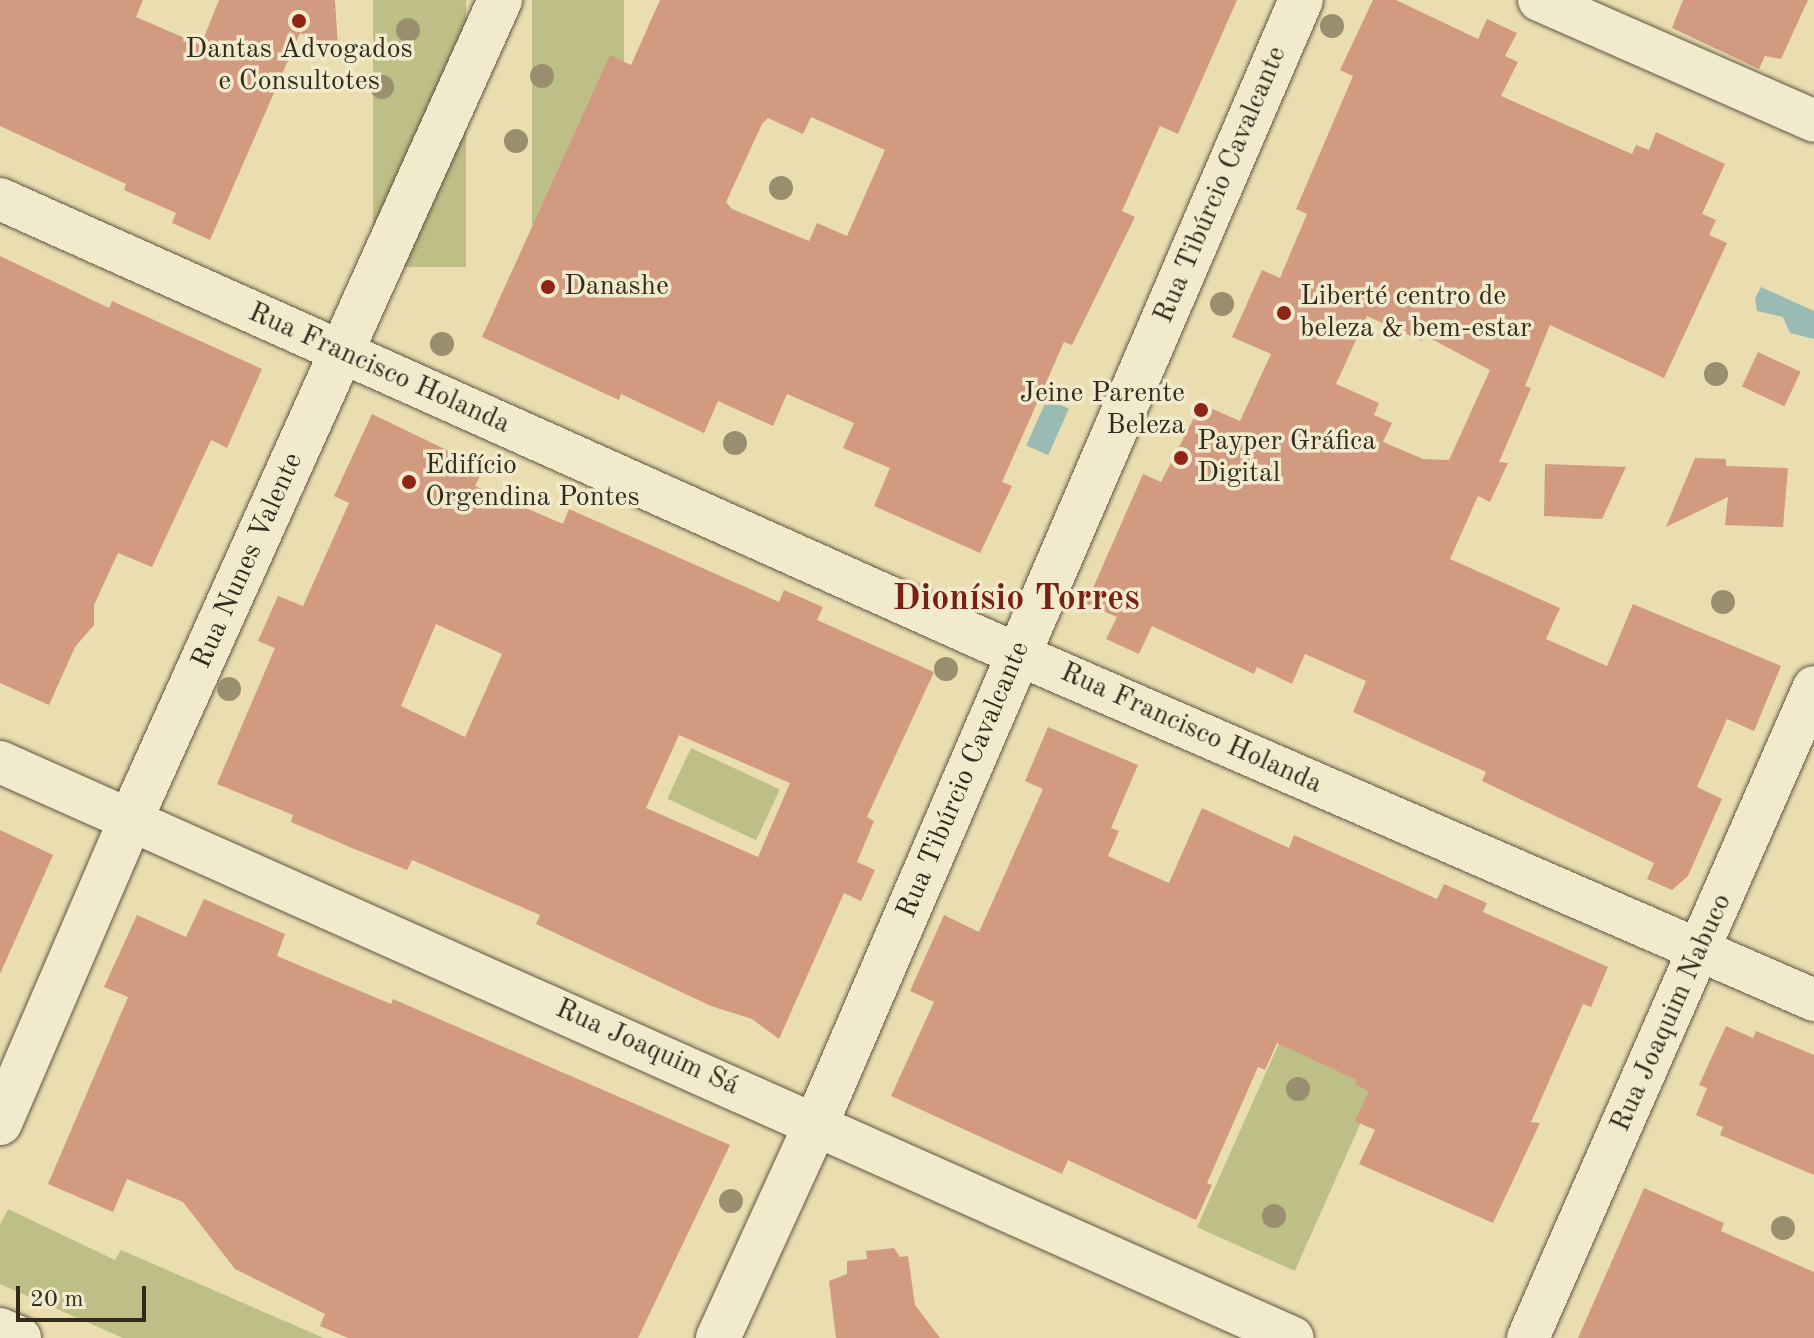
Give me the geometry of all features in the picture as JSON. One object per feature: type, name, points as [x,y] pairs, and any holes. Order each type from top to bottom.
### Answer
[{"type":"street","name":"Rua Nunes Valente","points":[[0,1123],[130,821],[500,0]]},
{"type":"street","name":"Rua Tibúrcio Cavalcante","points":[[718,1338],[817,1122],[1301,0]]},
{"type":"street","points":[[1539,0],[1621,16],[1814,121]]},
{"type":"street","name":"Rua Francisco Holanda","points":[[0,199],[1019,654],[1814,1000]]},
{"type":"street","name":"Rua Joaquim Nabuco","points":[[1528,1338],[1814,687]]},
{"type":"street","name":"Rua Joaquim Sá","points":[[0,762],[817,1122],[1293,1338]]},
{"type":"street","points":[[0,1329],[20,1338]]},
{"type":"green space","points":[[373,0],[466,0],[466,267],[373,267]]},
{"type":"green space","points":[[532,0],[624,0],[624,330],[532,330]]},
{"type":"green space","points":[[691,748],[780,789],[756,840],[667,799]]},
{"type":"green space","points":[[1280,1041],[1378,1085],[1295,1271],[1197,1227]]},
{"type":"green space","points":[[8,1209],[115,1260],[121,1250],[324,1338],[123,1338],[0,1284],[0,1225]]},
{"type":"water","points":[[1761,287],[1814,311],[1814,339],[1790,333],[1783,317],[1757,311],[1755,298]]},
{"type":"water","points":[[1047,399],[1069,409],[1048,455],[1026,446]]},
{"type":"building","points":[[0,0],[143,0],[136,17],[201,45],[219,0],[335,0],[338,48],[300,33],[210,240],[172,223],[176,213],[124,190],[126,184],[0,126]]},
{"type":"building","points":[[660,0],[1237,0],[1178,134],[1160,126],[1122,211],[1135,217],[1072,345],[1064,342],[1002,482],[1012,486],[980,553],[874,506],[890,468],[843,448],[854,423],[787,394],[773,426],[718,401],[704,433],[621,394],[619,400],[482,337],[610,55],[631,65]],"holes":[[[811,117],[885,150],[847,236],[817,223],[809,241],[732,209],[726,202],[762,124],[768,118],[803,134]]]},
{"type":"building","points":[[1373,0],[1396,0],[1478,39],[1487,19],[1517,33],[1505,56],[1518,62],[1501,96],[1632,154],[1636,145],[1649,150],[1656,132],[1725,164],[1702,214],[1716,220],[1709,235],[1727,243],[1664,378],[1550,325],[1525,386],[1531,388],[1499,462],[1508,463],[1490,502],[1478,496],[1450,559],[1560,608],[1546,639],[1607,666],[1633,604],[1781,666],[1754,731],[1727,719],[1697,787],[1722,799],[1688,876],[1672,890],[1647,879],[1654,863],[1482,781],[1486,772],[1353,712],[1366,681],[1305,654],[1292,684],[1257,667],[1254,674],[1152,626],[1139,654],[1106,639],[1117,617],[1086,604],[1143,474],[1161,482],[1201,404],[1240,421],[1271,354],[1232,337],[1262,270],[1280,278],[1307,214],[1296,209],[1353,76],[1340,70]],"holes":[[[1367,316],[1422,341],[1424,335],[1490,370],[1449,460],[1423,459],[1383,442],[1392,423],[1374,415],[1379,403],[1336,384]]]},
{"type":"building","points":[[1683,0],[1808,0],[1781,59],[1765,56],[1759,69],[1672,28]]},
{"type":"building","points":[[0,256],[109,308],[112,301],[262,369],[227,448],[211,440],[152,567],[118,553],[94,605],[94,625],[75,647],[49,705],[0,683]]},
{"type":"building","points":[[1758,352],[1801,372],[1785,406],[1742,386]]},
{"type":"building","points":[[372,414],[484,468],[475,486],[563,524],[569,509],[779,602],[784,590],[823,607],[817,620],[934,672],[867,817],[874,821],[857,862],[875,870],[861,901],[844,893],[779,1039],[752,1019],[711,1006],[536,924],[540,915],[412,860],[407,870],[352,848],[291,822],[293,815],[217,784],[275,648],[258,641],[278,596],[303,606],[349,503],[334,496]],"holes":[[[436,624],[502,654],[465,737],[401,706]],[[679,735],[790,783],[758,857],[646,808]]]},
{"type":"building","points":[[1695,458],[1726,459],[1726,466],[1788,468],[1783,527],[1725,525],[1728,497],[1666,527]]},
{"type":"building","points":[[1545,464],[1626,467],[1602,519],[1544,516]]},
{"type":"building","points":[[1048,727],[1138,765],[1111,828],[1119,831],[1108,856],[1169,883],[1202,808],[1289,848],[1294,835],[1437,899],[1444,884],[1487,903],[1483,912],[1608,967],[1591,1007],[1583,1004],[1531,1122],[1540,1123],[1493,1223],[1359,1164],[1375,1130],[1355,1121],[1369,1091],[1355,1085],[1357,1080],[1277,1043],[1265,1070],[1258,1067],[1207,1183],[1212,1185],[1196,1220],[1068,1160],[1062,1174],[891,1096],[934,1002],[910,991],[944,915],[979,932],[1043,789],[1025,781]]},
{"type":"building","points":[[0,830],[53,855],[0,974]]},
{"type":"building","points":[[204,899],[285,934],[277,956],[391,1004],[393,999],[730,1145],[638,1338],[348,1338],[320,1326],[325,1314],[235,1269],[183,1202],[127,1179],[113,1212],[48,1184],[128,997],[104,987],[137,915],[186,937]]},
{"type":"building","points":[[1726,1026],[1753,1038],[1756,1031],[1814,1055],[1814,1175],[1720,1135],[1723,1127],[1696,1115],[1707,1088],[1699,1085]]},
{"type":"building","points":[[1644,1188],[1724,1223],[1721,1231],[1814,1272],[1814,1338],[1578,1338]]},
{"type":"building","points":[[894,1248],[900,1257],[908,1256],[915,1305],[940,1338],[836,1338],[829,1281],[847,1274],[847,1261],[867,1259],[866,1251]]},
{"type":"place","name":"Dantas Advogados e Consultotes","points":[[299,21]]},
{"type":"place","name":"Danashe","points":[[548,287]]},
{"type":"place","name":"Liberté centro de beleza & bem-estar","points":[[1284,313]]},
{"type":"place","name":"Jeine Parente Beleza","points":[[1201,410]]},
{"type":"place","name":"Payper Gráfica Digital","points":[[1181,458]]},
{"type":"place","name":"Edifício Orgendina Pontes","points":[[409,482]]},
{"type":"district","name":"Dionísio Torres","points":[[1016,601]]}]
